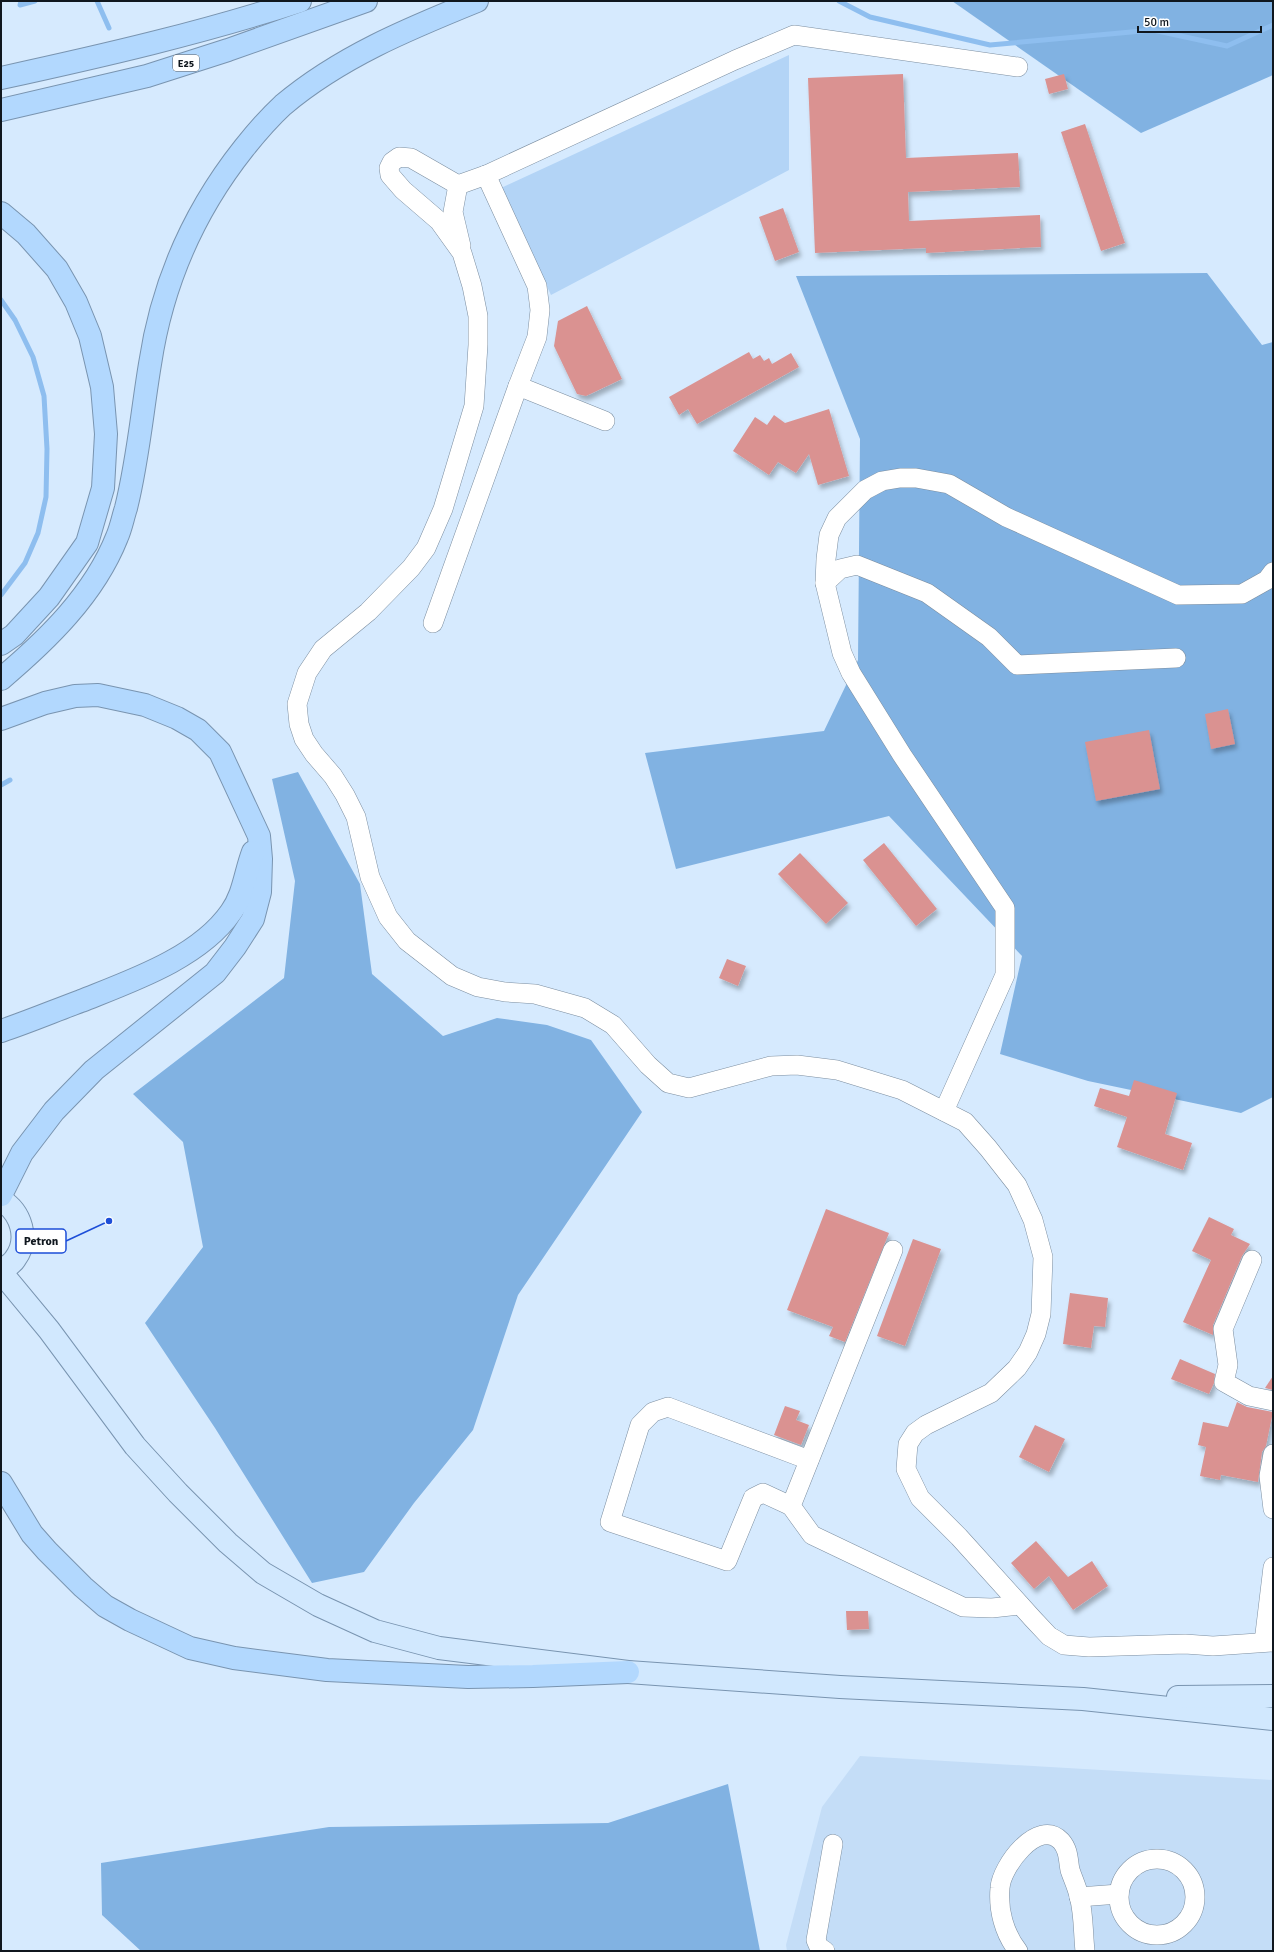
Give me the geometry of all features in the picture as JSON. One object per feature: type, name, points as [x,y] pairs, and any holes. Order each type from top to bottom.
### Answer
[{"type":"highway","name":"E25","points":[[1,78],[132,49],[260,14],[300,1]]},
{"type":"highway","name":"E25","points":[[1,110],[147,76],[228,50],[366,1]]},
{"type":"highway","points":[[1,680],[36,650],[63,621],[98,576],[118,535],[131,487],[151,356],[171,276],[191,229],[220,180],[252,138],[281,107],[310,84],[353,57],[391,37],[477,1]]},
{"type":"highway","points":[[1,213],[26,234],[57,269],[76,302],[90,336],[102,387],[106,434],[103,488],[88,543],[49,597],[14,635],[1,644]]},
{"type":"highway","points":[[1,719],[45,703],[75,696],[98,695],[145,705],[177,718],[198,730],[220,752],[258,836],[262,859],[260,892],[253,919],[236,947],[215,973],[94,1070],[54,1111],[22,1153],[1,1195]]},
{"type":"highway","points":[[1,1032],[140,978],[181,956],[198,944],[231,912],[244,885],[258,836]]},
{"type":"highway","points":[[1,1483],[32,1534],[83,1587],[105,1606],[130,1620],[190,1648],[234,1658],[327,1670],[468,1677],[628,1672]]},
{"type":"main road","points":[[1,1200],[11,1207],[17,1216],[22,1227],[23,1240],[22,1248],[14,1260],[1,1272],[49,1330],[135,1446],[178,1493],[228,1543],[264,1573],[318,1605],[375,1631],[439,1648],[628,1672],[840,1687],[1083,1699],[1273,1719]]},
{"type":"main road","points":[[1083,1699],[1273,1696]]},
{"type":"street","points":[[462,253],[439,221],[403,190],[390,175],[389,168],[392,162],[400,157],[411,158],[458,185],[486,175],[735,60],[794,35],[1018,67]]},
{"type":"street","points":[[433,623],[518,386],[538,337],[540,310],[537,286],[486,175]]},
{"type":"street","points":[[458,185],[453,212],[478,316],[478,345],[474,406],[443,509],[426,548],[411,568],[368,612],[323,648],[307,672],[297,704],[298,724],[304,739],[314,754],[333,776],[356,817],[370,877],[388,918],[406,941],[452,976],[478,987],[505,992],[535,994],[585,1008],[613,1025],[648,1065],[668,1082],[689,1088],[771,1066],[797,1065],[837,1070],[902,1090],[965,1122],[1017,1185],[1033,1220],[1041,1245],[1043,1257],[1041,1314],[1036,1334],[1028,1352],[1017,1368],[991,1393],[940,1417],[915,1433],[908,1444],[906,1469],[920,1498],[959,1537],[1050,1636],[1064,1645],[1089,1647],[1185,1644],[1213,1646],[1269,1642],[1273,1567]]},
{"type":"street","points":[[518,386],[605,421]]},
{"type":"street","points":[[944,1111],[1005,975],[1005,908],[902,755],[851,673],[842,652],[825,583],[829,535],[837,518],[865,490],[882,481],[900,478],[949,484],[1006,517],[1178,595],[1242,594],[1267,580],[1273,572]]},
{"type":"street","points":[[825,583],[840,569],[857,565],[928,592],[989,637],[1017,666],[1176,658]]},
{"type":"street","points":[[791,1506],[893,1250]]},
{"type":"street","points":[[1252,1260],[1223,1329],[1228,1364],[1224,1382],[1249,1396],[1273,1401]]},
{"type":"street","points":[[809,1460],[668,1407],[653,1412],[640,1425],[610,1522],[727,1561],[753,1498],[764,1494],[791,1506],[812,1535],[963,1607],[992,1608],[1020,1605]]},
{"type":"street","points":[[1273,1454],[1269,1476],[1273,1509]]},
{"type":"street","points":[[1018,1951],[1010,1940],[1002,1921],[1000,1887],[1004,1872],[1028,1840],[1042,1835],[1053,1836],[1061,1842],[1067,1852],[1070,1870],[1079,1897],[1083,1918],[1085,1951]]},
{"type":"street","points":[[825,1951],[819,1947],[816,1940],[833,1844]]},
{"type":"street","points":[[1155,1859],[1166,1860],[1176,1864],[1185,1871],[1191,1879],[1195,1890],[1195,1900],[1193,1911],[1188,1920],[1180,1928],[1159,1935],[1148,1935],[1138,1931],[1130,1924],[1120,1905],[1119,1894],[1121,1884],[1134,1866],[1155,1859]]},
{"type":"street","points":[[1079,1897],[1119,1894]]},
{"type":"street","points":[[1073,1951],[1074,1938],[1083,1918]]},
{"type":"shaded area","points":[[952,1],[1273,1],[1273,75],[1141,133]]},
{"type":"shaded area","points":[[789,55],[789,170],[551,295],[501,188]]},
{"type":"shaded area","points":[[1207,273],[1262,345],[1273,342],[1273,1097],[1241,1113],[1088,1081],[1000,1054],[1022,956],[889,816],[676,869],[645,753],[824,731],[858,660],[860,439],[796,276]]},
{"type":"shaded area","points":[[298,772],[360,884],[372,974],[443,1036],[497,1018],[547,1025],[591,1040],[642,1112],[518,1295],[473,1430],[414,1503],[364,1572],[312,1583],[215,1428],[145,1323],[203,1247],[183,1142],[133,1094],[284,978],[295,881],[272,779]]},
{"type":"shaded area","points":[[860,1756],[1273,1780],[1273,1951],[787,1951],[786,1945],[822,1807]]},
{"type":"shaded area","points":[[728,1784],[760,1951],[141,1951],[102,1915],[101,1863],[329,1827],[608,1823]]},
{"type":"building","points":[[903,74],[906,158],[1018,153],[1020,187],[908,192],[909,221],[1040,215],[1041,247],[926,253],[926,248],[815,253],[808,78]]},
{"type":"building","points":[[1064,74],[1068,89],[1049,94],[1045,79]]},
{"type":"building","points":[[1085,124],[1125,243],[1101,251],[1061,132]]},
{"type":"building","points":[[783,208],[799,252],[775,261],[759,217]]},
{"type":"building","points":[[587,306],[622,379],[586,396],[577,394],[554,346],[558,321]]},
{"type":"building","points":[[749,352],[753,359],[760,355],[764,361],[769,358],[772,364],[791,353],[799,367],[697,424],[688,409],[679,415],[669,397]]},
{"type":"building","points":[[829,409],[849,476],[818,485],[809,454],[796,473],[778,462],[769,475],[733,451],[755,417],[767,425],[774,415],[785,423]]},
{"type":"building","points":[[1228,709],[1235,744],[1211,749],[1205,714]]},
{"type":"building","points":[[1149,730],[1160,789],[1096,801],[1085,742]]},
{"type":"building","points":[[884,843],[937,909],[916,926],[863,860]]},
{"type":"building","points":[[800,853],[848,903],[826,924],[778,874]]},
{"type":"building","points":[[727,959],[746,966],[738,986],[719,978]]},
{"type":"building","points":[[1134,1080],[1177,1093],[1165,1134],[1192,1143],[1183,1170],[1117,1147],[1127,1117],[1094,1106],[1100,1088],[1129,1096]]},
{"type":"building","points":[[826,1209],[889,1233],[845,1342],[829,1336],[833,1327],[787,1310]]},
{"type":"building","points":[[1209,1217],[1234,1229],[1231,1235],[1250,1244],[1242,1256],[1213,1325],[1213,1335],[1183,1322],[1211,1260],[1192,1251]]},
{"type":"building","points":[[913,1239],[941,1249],[905,1346],[877,1336]]},
{"type":"building","points":[[1070,1293],[1108,1298],[1105,1327],[1094,1326],[1091,1348],[1063,1344]]},
{"type":"building","points":[[1180,1359],[1215,1374],[1214,1383],[1209,1394],[1171,1379]]},
{"type":"building","points":[[1273,1376],[1273,1390],[1265,1388]]},
{"type":"building","points":[[1237,1402],[1247,1407],[1273,1412],[1266,1446],[1262,1452],[1258,1482],[1221,1475],[1220,1480],[1200,1476],[1206,1447],[1198,1445],[1203,1422],[1228,1427]]},
{"type":"building","points":[[785,1406],[800,1411],[796,1420],[809,1425],[801,1445],[774,1435]]},
{"type":"building","points":[[1035,1425],[1065,1439],[1049,1472],[1019,1457]]},
{"type":"building","points":[[1036,1541],[1068,1577],[1092,1561],[1108,1586],[1073,1610],[1049,1576],[1034,1589],[1011,1563]]},
{"type":"building","points":[[846,1611],[868,1611],[869,1629],[847,1630]]},
{"type":"waterway","points":[[21,1],[20,5],[35,1]]},
{"type":"waterway","points":[[97,1],[109,28]]},
{"type":"waterway","points":[[839,1],[870,17],[990,45],[1153,30],[1227,46],[1273,25]]},
{"type":"waterway","points":[[1,300],[15,320],[33,357],[44,396],[47,449],[46,497],[38,533],[25,563],[1,595]]},
{"type":"waterway","points":[[1,785],[10,780]]},
{"type":"place","name":"Petron","points":[[109,1221]]}]
